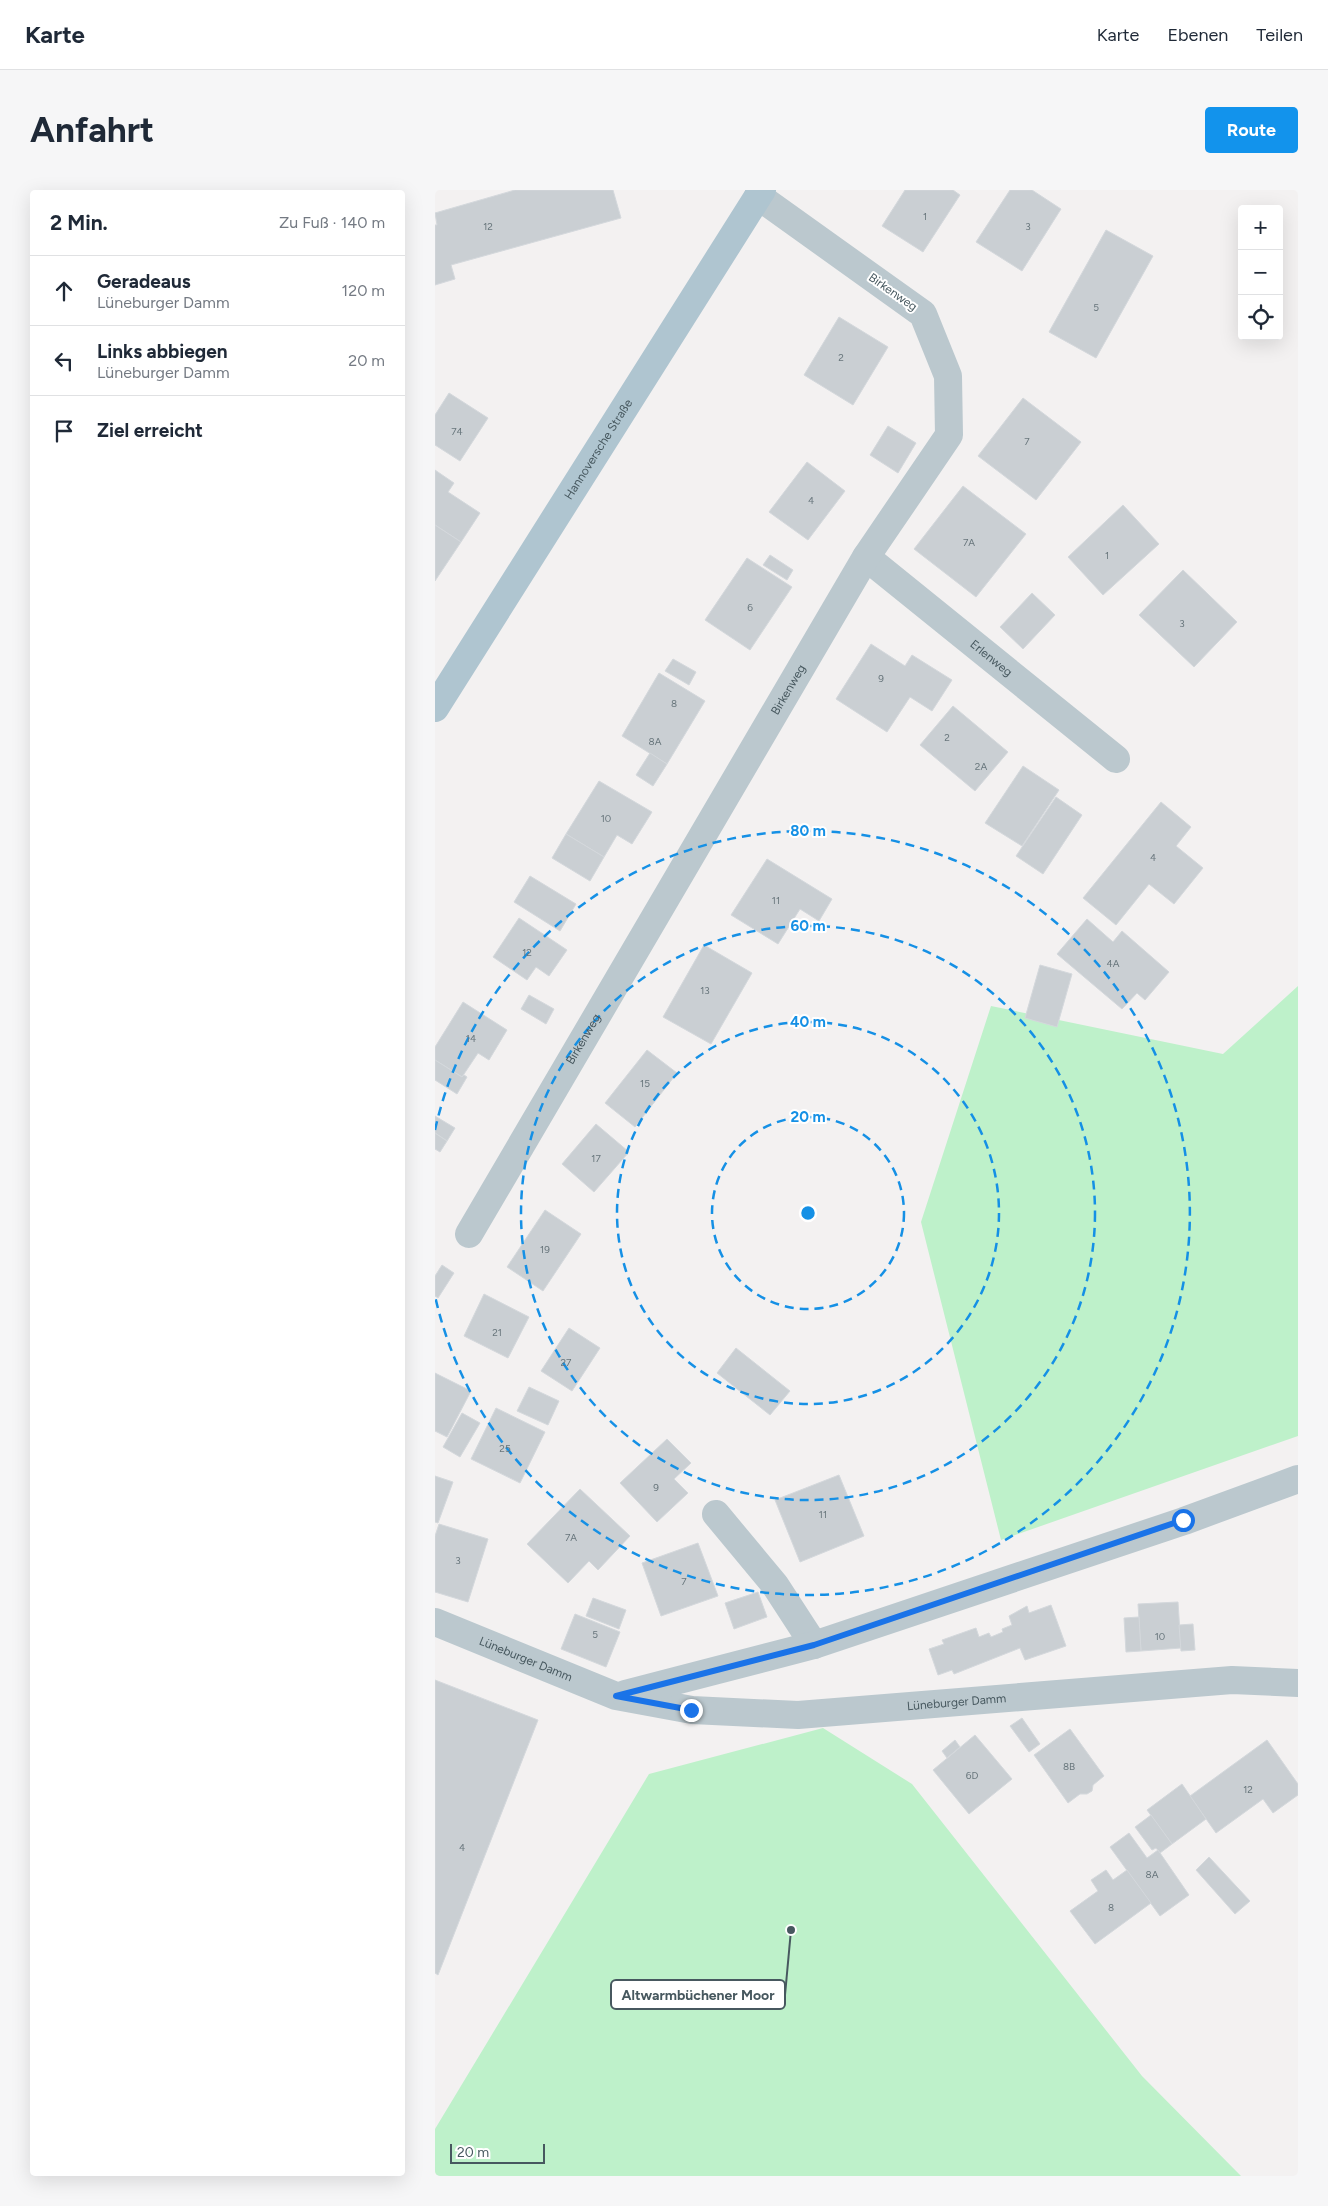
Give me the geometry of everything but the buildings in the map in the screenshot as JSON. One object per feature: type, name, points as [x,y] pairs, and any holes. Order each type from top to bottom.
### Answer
[{"type":"main road","name":"Hannoversche Straße","points":[[435,708],[760,193]]},
{"type":"street","name":"Birkenweg","points":[[469,1234],[866,558],[949,434],[949,376],[923,314],[760,193]]},
{"type":"street","name":"Erlenweg","points":[[866,558],[1116,758]]},
{"type":"street","points":[[616,1696],[814,1645],[1298,1479]]},
{"type":"street","points":[[716,1514],[775,1585],[814,1645]]},
{"type":"street","name":"Lüneburger Damm","points":[[435,1622],[616,1696],[691,1710],[798,1715],[1232,1680],[1298,1683]]},
{"type":"green space","points":[[1298,986],[1298,1436],[1001,1540],[921,1222],[991,1006],[1223,1054]]},
{"type":"green space","points":[[823,1728],[912,1784],[1142,2076],[1241,2176],[435,2176],[435,2129],[649,1774]]},
{"type":"place","name":"Altwarmbüchener Moor","points":[[791,1930]]},
{"type":"route","points":[[691,1710],[616,1696],[814,1645],[1183,1520]]}]
